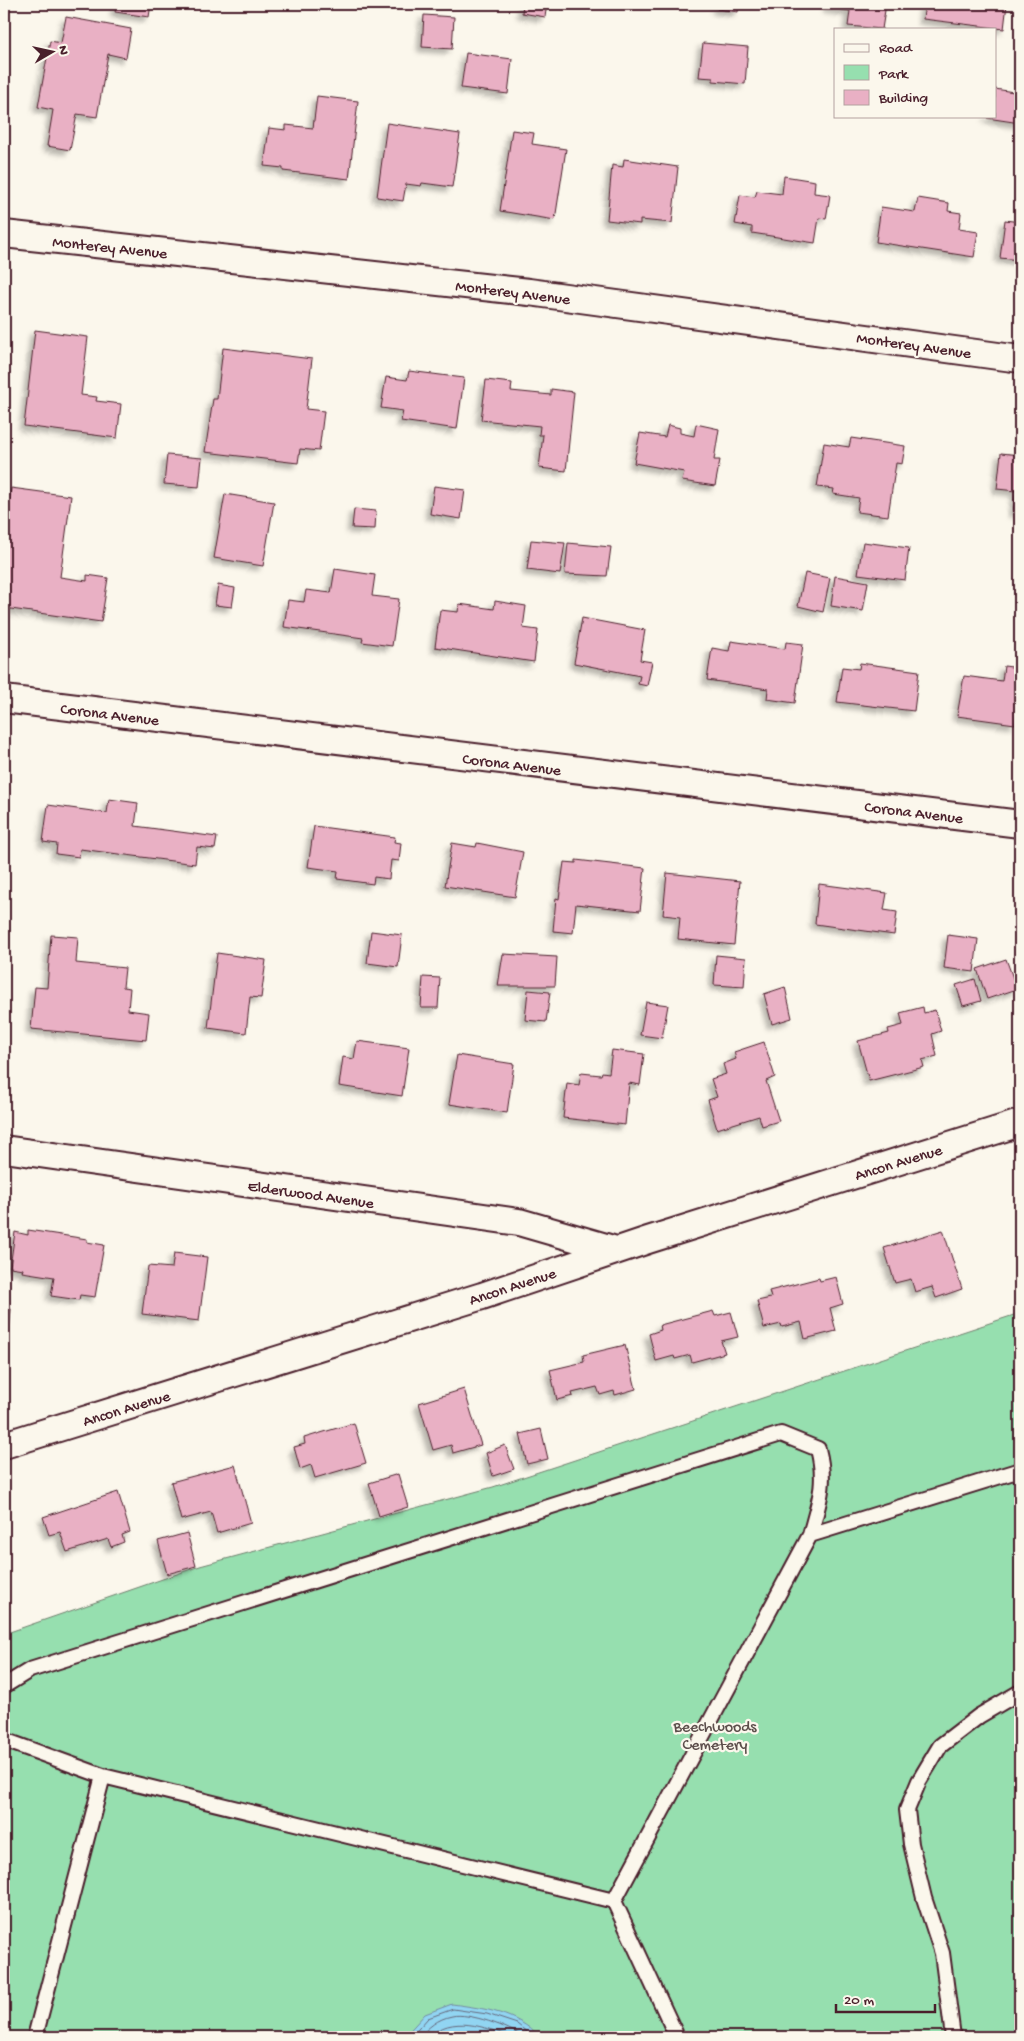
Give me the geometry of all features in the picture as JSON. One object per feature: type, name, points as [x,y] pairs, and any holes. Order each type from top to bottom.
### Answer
[{"type":"street","name":"Monterey Avenue","points":[[4,234],[529,292],[1020,359]]},
{"type":"street","name":"Corona Avenue","points":[[4,699],[1020,824]]},
{"type":"street","name":"Ancon Avenue","points":[[4,1445],[473,1298],[616,1250],[1020,1123]]},
{"type":"street","name":"Elderwood Avenue","points":[[4,1149],[519,1222],[616,1250]]},
{"type":"lane","points":[[4,1686],[30,1670],[780,1434],[818,1449],[823,1467],[822,1490],[810,1535],[614,1901]]},
{"type":"lane","points":[[810,1535],[1020,1470]]},
{"type":"lane","points":[[953,2037],[942,1953],[924,1898],[912,1844],[907,1810],[919,1781],[940,1746],[979,1716],[1020,1692]]},
{"type":"lane","points":[[4,1738],[7,1741],[103,1776],[614,1901]]},
{"type":"lane","points":[[35,2037],[103,1776]]},
{"type":"lane","points":[[614,1901],[677,2037]]},
{"type":"green space","name":"Beechwoods Cemetery","points":[[1020,1313],[1020,2037],[4,2037],[4,1634],[200,1566],[493,1487]]},
{"type":"water","points":[[452,2004],[489,2010],[510,2017],[541,2037],[404,2037],[425,2014]]},
{"type":"building","points":[[117,4],[151,4],[149,17],[115,12]]},
{"type":"building","points":[[523,4],[547,4],[545,17],[522,13]]},
{"type":"building","points":[[718,4],[739,4],[738,12],[717,9]]},
{"type":"building","points":[[828,4],[886,4],[882,28],[848,26],[850,11],[827,8]]},
{"type":"building","points":[[925,4],[1007,4],[1004,29],[923,19]]},
{"type":"building","points":[[424,15],[454,17],[452,49],[422,47]]},
{"type":"building","points":[[66,17],[131,29],[126,58],[108,54],[97,117],[77,114],[70,150],[47,146],[53,110],[38,107],[50,41],[61,43]]},
{"type":"building","points":[[703,43],[748,47],[745,84],[713,81],[713,78],[699,77]]},
{"type":"building","points":[[466,53],[512,59],[508,94],[461,88]]},
{"type":"building","points":[[996,89],[1020,93],[1020,123],[987,118],[996,118]]},
{"type":"building","points":[[317,96],[358,101],[349,179],[283,171],[283,168],[264,166],[269,128],[286,130],[286,125],[313,128]]},
{"type":"building","points":[[387,123],[460,134],[452,187],[422,183],[421,186],[406,184],[403,201],[377,197]]},
{"type":"building","points":[[512,130],[534,133],[532,144],[566,149],[555,220],[500,211]]},
{"type":"building","points":[[624,159],[678,167],[672,223],[640,220],[640,224],[607,220],[612,165],[623,167]]},
{"type":"building","points":[[784,176],[815,181],[814,193],[830,195],[826,219],[819,218],[815,243],[752,233],[752,227],[735,224],[740,195],[755,197],[757,191],[782,194]]},
{"type":"building","points":[[918,198],[949,203],[948,211],[961,213],[959,229],[978,232],[974,257],[876,242],[881,207],[915,212]]},
{"type":"building","points":[[1005,220],[1020,222],[1020,260],[1000,258]]},
{"type":"building","points":[[35,330],[88,337],[81,395],[97,397],[96,401],[121,404],[117,438],[24,426]]},
{"type":"building","points":[[223,348],[312,359],[306,409],[324,411],[319,451],[300,449],[298,463],[205,452],[213,399],[217,399]]},
{"type":"building","points":[[409,371],[464,378],[457,429],[401,421],[403,411],[381,408],[386,377],[407,380]]},
{"type":"building","points":[[486,380],[512,383],[511,391],[551,395],[551,389],[574,392],[566,471],[539,468],[543,435],[539,435],[540,426],[481,420]]},
{"type":"building","points":[[696,424],[719,429],[714,460],[720,460],[715,486],[682,481],[684,472],[634,463],[640,433],[665,437],[668,425],[680,428],[680,433],[694,436]]},
{"type":"building","points":[[851,438],[905,446],[902,464],[896,463],[888,516],[857,512],[859,498],[833,494],[834,489],[817,487],[824,443],[849,447]]},
{"type":"building","points":[[1001,453],[1020,455],[1020,513],[1013,512],[1016,491],[997,489]]},
{"type":"building","points":[[167,455],[202,458],[199,487],[164,484]]},
{"type":"building","points":[[434,486],[465,490],[461,519],[430,514]]},
{"type":"building","points":[[11,488],[71,496],[60,577],[87,581],[87,575],[108,578],[101,622],[4,608],[4,501],[9,502]]},
{"type":"building","points":[[225,494],[274,502],[263,566],[214,558]]},
{"type":"building","points":[[354,509],[376,511],[375,529],[352,528]]},
{"type":"building","points":[[531,540],[565,543],[560,574],[527,570]]},
{"type":"building","points":[[863,542],[909,548],[905,580],[858,574]]},
{"type":"building","points":[[568,543],[611,547],[607,576],[565,574]]},
{"type":"building","points":[[335,569],[375,575],[372,596],[399,599],[392,646],[362,642],[363,638],[284,627],[288,600],[304,602],[306,590],[331,593]]},
{"type":"building","points":[[805,573],[830,578],[823,612],[798,606]]},
{"type":"building","points":[[835,576],[868,582],[863,611],[831,606]]},
{"type":"building","points":[[218,585],[235,588],[232,607],[215,605]]},
{"type":"building","points":[[495,601],[526,606],[523,628],[538,630],[534,662],[435,647],[440,610],[458,612],[459,604],[494,609]]},
{"type":"building","points":[[582,618],[645,630],[640,660],[652,662],[647,686],[638,684],[640,676],[574,663]]},
{"type":"building","points":[[731,641],[785,649],[786,642],[803,644],[795,703],[767,699],[768,689],[707,680],[712,648],[729,651]]},
{"type":"building","points":[[860,663],[919,671],[914,711],[837,702],[842,667],[859,669]]},
{"type":"building","points":[[1004,666],[1020,668],[1020,690],[1015,724],[957,716],[964,676],[1002,681]]},
{"type":"building","points":[[109,799],[138,803],[135,826],[217,837],[215,849],[197,847],[195,864],[80,849],[79,857],[56,854],[57,844],[43,842],[48,805],[107,813]]},
{"type":"building","points":[[314,826],[395,837],[394,842],[401,843],[399,861],[391,860],[389,879],[374,877],[373,884],[337,879],[338,871],[308,867]]},
{"type":"building","points":[[452,843],[476,847],[477,843],[523,852],[515,897],[445,886]]},
{"type":"building","points":[[576,860],[645,868],[640,911],[576,904],[573,933],[553,931],[556,898],[559,899],[564,862],[576,863]]},
{"type":"building","points":[[667,873],[740,881],[734,945],[678,939],[680,917],[663,915]]},
{"type":"building","points":[[819,884],[887,893],[884,910],[897,912],[894,935],[815,924]]},
{"type":"building","points":[[371,931],[402,935],[398,967],[367,963]]},
{"type":"building","points":[[51,935],[78,937],[76,963],[125,968],[123,987],[130,988],[128,1010],[149,1013],[146,1040],[31,1029],[35,987],[47,988]]},
{"type":"building","points":[[948,935],[978,939],[974,972],[944,968]]},
{"type":"building","points":[[217,953],[266,960],[261,998],[250,997],[246,1033],[208,1028]]},
{"type":"building","points":[[503,954],[557,957],[555,986],[498,986]]},
{"type":"building","points":[[716,955],[746,958],[744,987],[714,985]]},
{"type":"building","points":[[1006,959],[1017,989],[987,999],[977,969]]},
{"type":"building","points":[[423,977],[440,978],[438,1008],[421,1008]]},
{"type":"building","points":[[975,979],[981,1001],[963,1006],[956,985]]},
{"type":"building","points":[[785,987],[792,1018],[772,1024],[764,994]]},
{"type":"building","points":[[528,990],[550,992],[546,1022],[525,1020]]},
{"type":"building","points":[[646,1002],[668,1005],[662,1038],[640,1035]]},
{"type":"building","points":[[923,1007],[924,1013],[935,1010],[941,1031],[932,1034],[937,1056],[922,1060],[924,1067],[869,1081],[858,1041],[889,1033],[888,1029],[903,1025],[900,1013]]},
{"type":"building","points":[[357,1041],[409,1048],[402,1096],[339,1086],[343,1057],[354,1059]]},
{"type":"building","points":[[764,1042],[775,1077],[766,1081],[779,1121],[762,1126],[759,1116],[717,1129],[708,1100],[717,1097],[711,1079],[726,1074],[723,1064],[736,1059],[734,1052]]},
{"type":"building","points":[[612,1050],[644,1054],[640,1085],[629,1083],[625,1125],[563,1118],[567,1083],[579,1085],[581,1073],[601,1075],[602,1072],[609,1073]]},
{"type":"building","points":[[457,1055],[514,1064],[507,1113],[449,1104]]},
{"type":"building","points":[[28,1230],[87,1239],[87,1242],[104,1245],[95,1297],[80,1295],[79,1300],[51,1296],[54,1277],[22,1272],[23,1269],[10,1267],[15,1232],[28,1235]]},
{"type":"building","points":[[943,1230],[962,1289],[936,1298],[932,1287],[915,1292],[911,1279],[895,1283],[884,1248]]},
{"type":"building","points":[[174,1253],[207,1257],[199,1321],[142,1314],[148,1266],[172,1268]]},
{"type":"building","points":[[836,1277],[843,1304],[830,1308],[836,1331],[805,1339],[801,1322],[782,1327],[781,1324],[764,1328],[757,1301],[771,1298],[769,1291],[819,1278],[820,1281]]},
{"type":"building","points":[[4,1308],[11,1309],[8,1343],[4,1342]]},
{"type":"building","points":[[713,1311],[715,1316],[731,1312],[738,1337],[721,1341],[725,1353],[692,1362],[690,1355],[675,1359],[674,1356],[656,1361],[649,1334],[661,1330],[660,1325]]},
{"type":"building","points":[[625,1345],[636,1389],[615,1395],[614,1391],[600,1395],[597,1387],[572,1393],[573,1396],[557,1400],[550,1370],[584,1362],[583,1355]]},
{"type":"building","points":[[464,1389],[481,1445],[453,1453],[451,1445],[433,1450],[419,1403]]},
{"type":"building","points":[[354,1423],[366,1463],[315,1478],[311,1465],[300,1469],[294,1447],[305,1444],[304,1438]]},
{"type":"building","points":[[541,1429],[548,1459],[527,1464],[520,1434]]},
{"type":"building","points":[[505,1445],[514,1469],[493,1476],[486,1453]]},
{"type":"building","points":[[235,1465],[251,1523],[217,1533],[211,1512],[181,1520],[171,1482]]},
{"type":"building","points":[[398,1474],[408,1507],[379,1516],[369,1483]]},
{"type":"building","points":[[118,1492],[130,1532],[122,1535],[124,1542],[111,1547],[108,1539],[67,1552],[60,1532],[49,1535],[43,1517]]},
{"type":"building","points":[[187,1533],[196,1566],[167,1574],[158,1541]]}]
